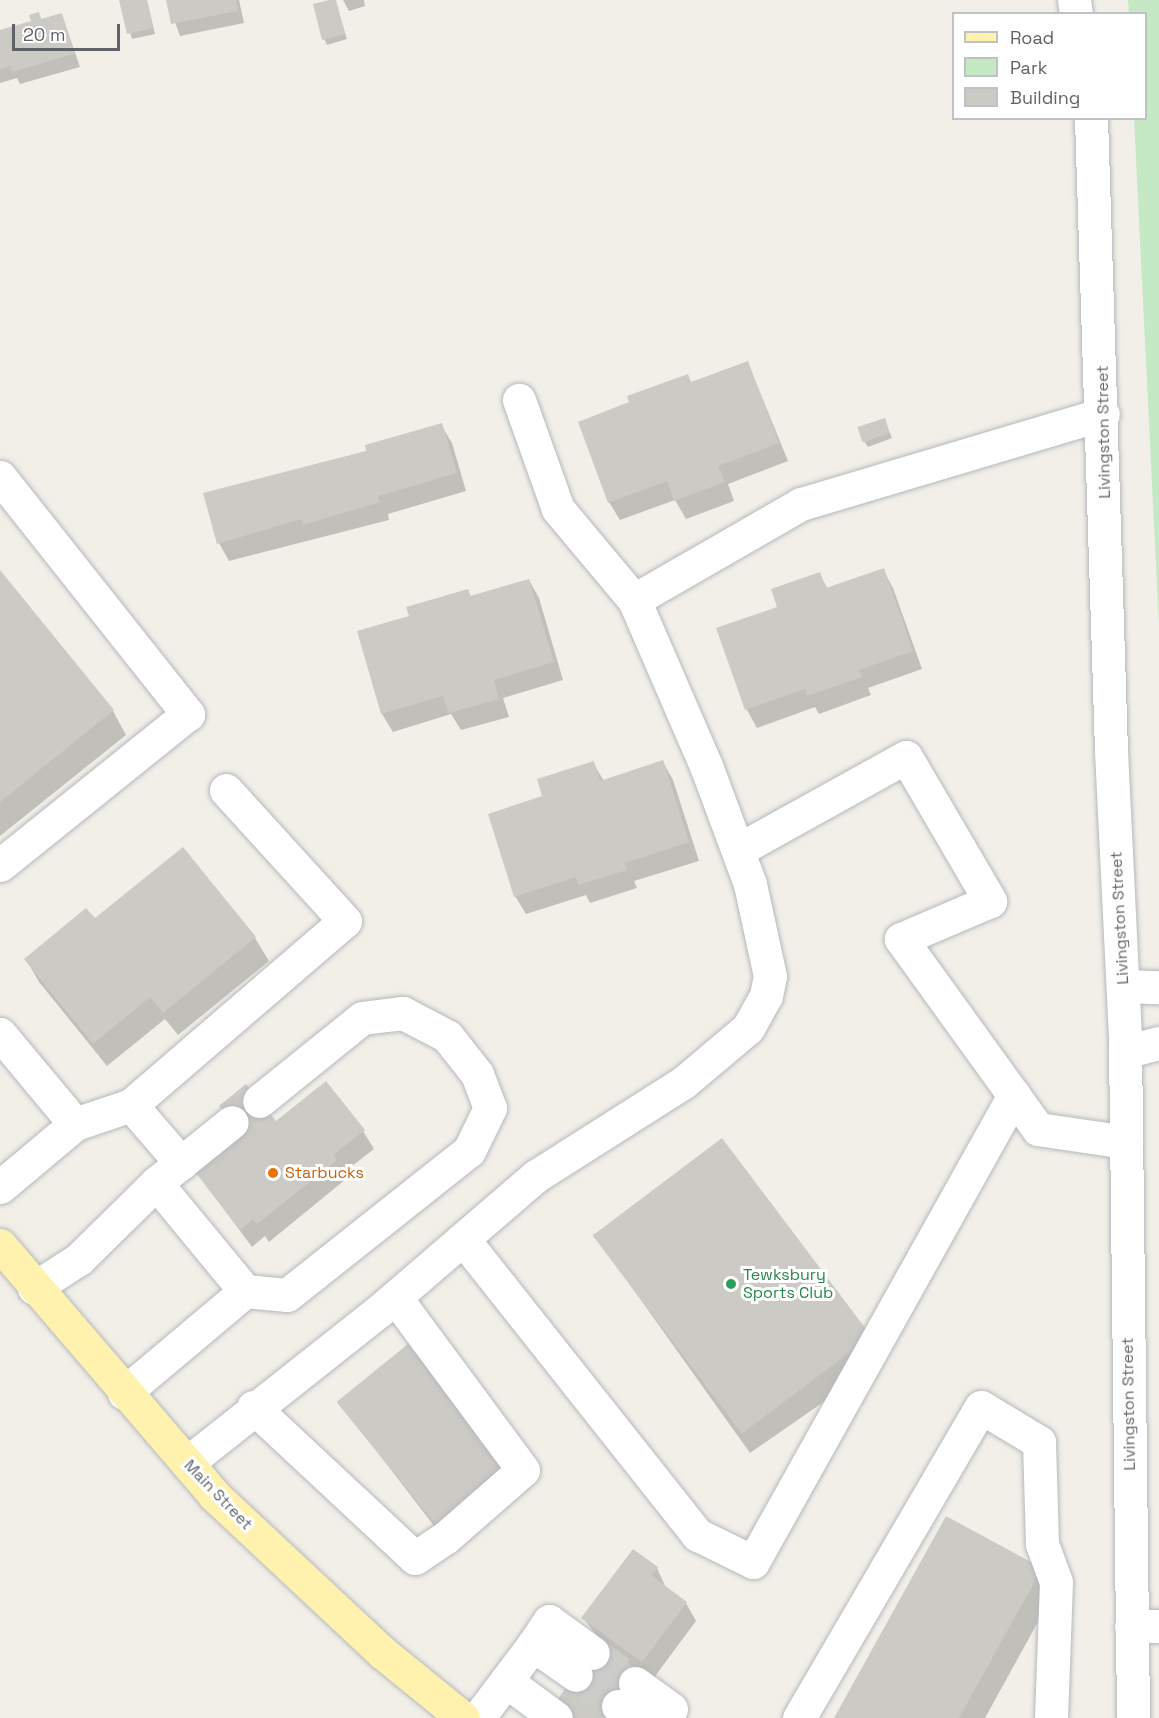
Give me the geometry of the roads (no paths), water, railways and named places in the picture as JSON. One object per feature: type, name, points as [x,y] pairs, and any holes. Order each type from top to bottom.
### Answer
[{"type":"main road","name":"Main Street","points":[[0,1245],[34,1288],[214,1495],[314,1590],[463,1718]]},
{"type":"street","name":"Livingston Street","points":[[1092,120],[1103,414],[1111,751],[1124,986],[1126,1142],[1146,1583],[1145,1626],[1133,1718]]},
{"type":"street","points":[[187,1463],[253,1407],[395,1297],[536,1176],[684,1082],[748,1028],[766,996],[770,976],[750,884],[738,850],[634,600],[558,509],[519,400]]},
{"type":"street","points":[[634,600],[801,504],[1103,414]]},
{"type":"street","points":[[0,477],[188,714],[0,865]]},
{"type":"street","points":[[738,850],[906,757],[990,902],[901,939],[1038,1129],[1126,1142]]},
{"type":"street","points":[[0,1187],[75,1124],[131,1105],[345,921],[226,790]]},
{"type":"street","points":[[1124,986],[1159,987]]},
{"type":"street","points":[[124,1393],[245,1291],[287,1295],[469,1151],[490,1108],[477,1074],[447,1036],[403,1013],[362,1018],[259,1101]]},
{"type":"street","points":[[0,1034],[75,1124]]},
{"type":"street","points":[[1125,1053],[1159,1043]]},
{"type":"street","points":[[463,1239],[698,1535],[753,1562],[1014,1095]]},
{"type":"street","points":[[131,1105],[179,1165],[245,1291]]},
{"type":"street","points":[[34,1288],[79,1259],[179,1165],[232,1122]]},
{"type":"street","points":[[253,1407],[415,1558],[445,1538],[524,1470],[395,1297]]},
{"type":"street","points":[[799,1718],[981,1407],[1039,1442],[1042,1544],[1056,1582],[1051,1718]]},
{"type":"street","points":[[478,1718],[532,1645],[584,1664]]},
{"type":"street","points":[[506,1681],[556,1718]]},
{"type":"street","points":[[629,1702],[671,1709],[665,1718]]},
{"type":"tunnel","points":[[593,1653],[635,1683]]},
{"type":"tunnel","points":[[576,1675],[618,1706]]},
{"type":"place","name":"Starbucks","points":[[273,1173]]},
{"type":"place","name":"Tewksbury Sports Club","points":[[731,1284]]}]
